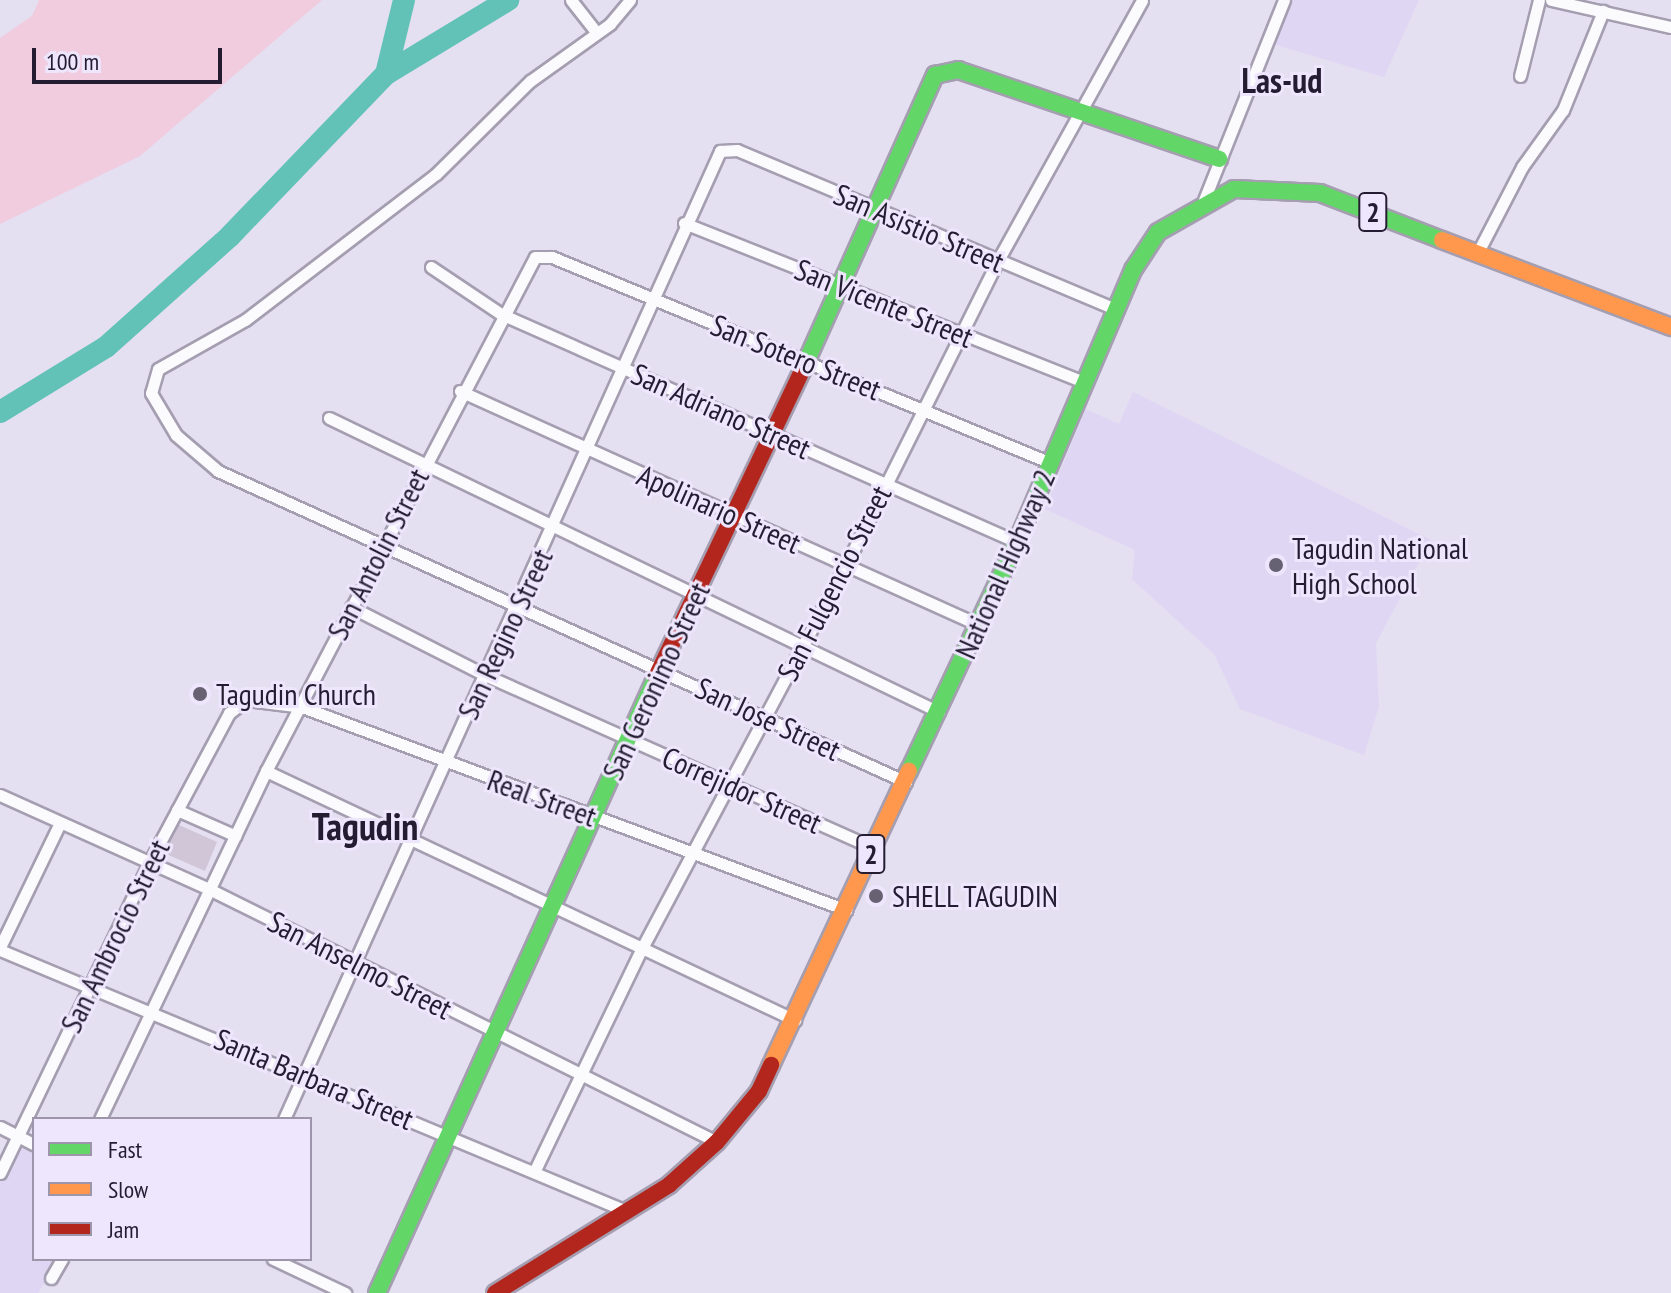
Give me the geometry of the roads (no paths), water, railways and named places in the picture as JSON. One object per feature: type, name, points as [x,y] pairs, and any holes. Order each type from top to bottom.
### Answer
[{"type":"main road","name":"San Geronimo Street","points":[[377,1293],[555,908],[626,737],[734,517],[939,71],[958,70],[1081,114]]},
{"type":"main road","points":[[1081,114],[1219,159]]},
{"type":"main road","name":"National Highway 2","points":[[495,1293],[626,1211],[717,1142],[759,1091],[1017,542],[1115,309],[1158,232],[1204,200],[1259,186],[1320,193],[1671,327]]},
{"type":"street","points":[[571,0],[595,31],[623,14],[630,0]]},
{"type":"street","name":"San Fulgencio Street","points":[[535,1170],[642,948],[846,565],[997,262],[1142,0]]},
{"type":"street","points":[[1204,200],[1284,0]]},
{"type":"street","points":[[1520,76],[1539,0]]},
{"type":"street","points":[[1551,0],[1671,27]]},
{"type":"street","points":[[1478,252],[1522,167],[1563,110],[1603,11]]},
{"type":"street","name":"San Jose Street","points":[[595,31],[530,81],[436,174],[245,320],[153,373],[151,393],[198,458],[381,547],[659,667],[763,719],[906,782]]},
{"type":"street","name":"San Asistio Street","points":[[724,148],[1115,309]]},
{"type":"street","name":"San Regino Street","points":[[285,1117],[589,450],[684,223],[724,148]]},
{"type":"street","name":"San Vicente Street","points":[[684,223],[1084,382]]},
{"type":"street","name":"San Sotero Street","points":[[540,255],[807,360],[1051,463]]},
{"type":"street","name":"San Antolin Street","points":[[101,1117],[266,771],[302,707],[460,391],[501,314],[540,255]]},
{"type":"street","name":"San Adriano Street","points":[[431,267],[501,314],[1017,542]]},
{"type":"street","name":"Apolinario Street","points":[[460,391],[979,625]]},
{"type":"street","points":[[329,418],[939,712]]},
{"type":"street","name":"Correjidor Street","points":[[351,607],[485,675],[730,787],[874,848]]},
{"type":"street","name":"Real Street","points":[[237,704],[259,699],[302,707],[445,763],[846,910]]},
{"type":"street","name":"San Ambrocio Street","points":[[0,1173],[150,861],[237,704]]},
{"type":"street","points":[[266,771],[795,1020]]},
{"type":"street","name":"San Anselmo Street","points":[[0,795],[211,890],[353,965],[583,1072],[717,1142]]},
{"type":"street","points":[[177,810],[236,836]]},
{"type":"street","points":[[0,949],[60,823]]},
{"type":"street","name":"Santa Barbara Street","points":[[0,949],[535,1170],[626,1211]]},
{"type":"street","points":[[0,1127],[32,1143]]},
{"type":"street","points":[[51,1278],[61,1261]]},
{"type":"street","points":[[277,1261],[345,1293]]},
{"type":"waterway","points":[[386,74],[404,0]]},
{"type":"waterway","points":[[0,412],[106,347],[230,236],[386,74],[508,0]]},
{"type":"place","name":"Tagudin National High School","points":[[1276,565]]},
{"type":"place","name":"Tagudin Church","points":[[200,694]]},
{"type":"place","name":"SHELL TAGUDIN","points":[[876,896]]},
{"type":"district","name":"Las-ud","points":[[1282,81]]},
{"type":"district","name":"Tagudin","points":[[365,826]]}]
